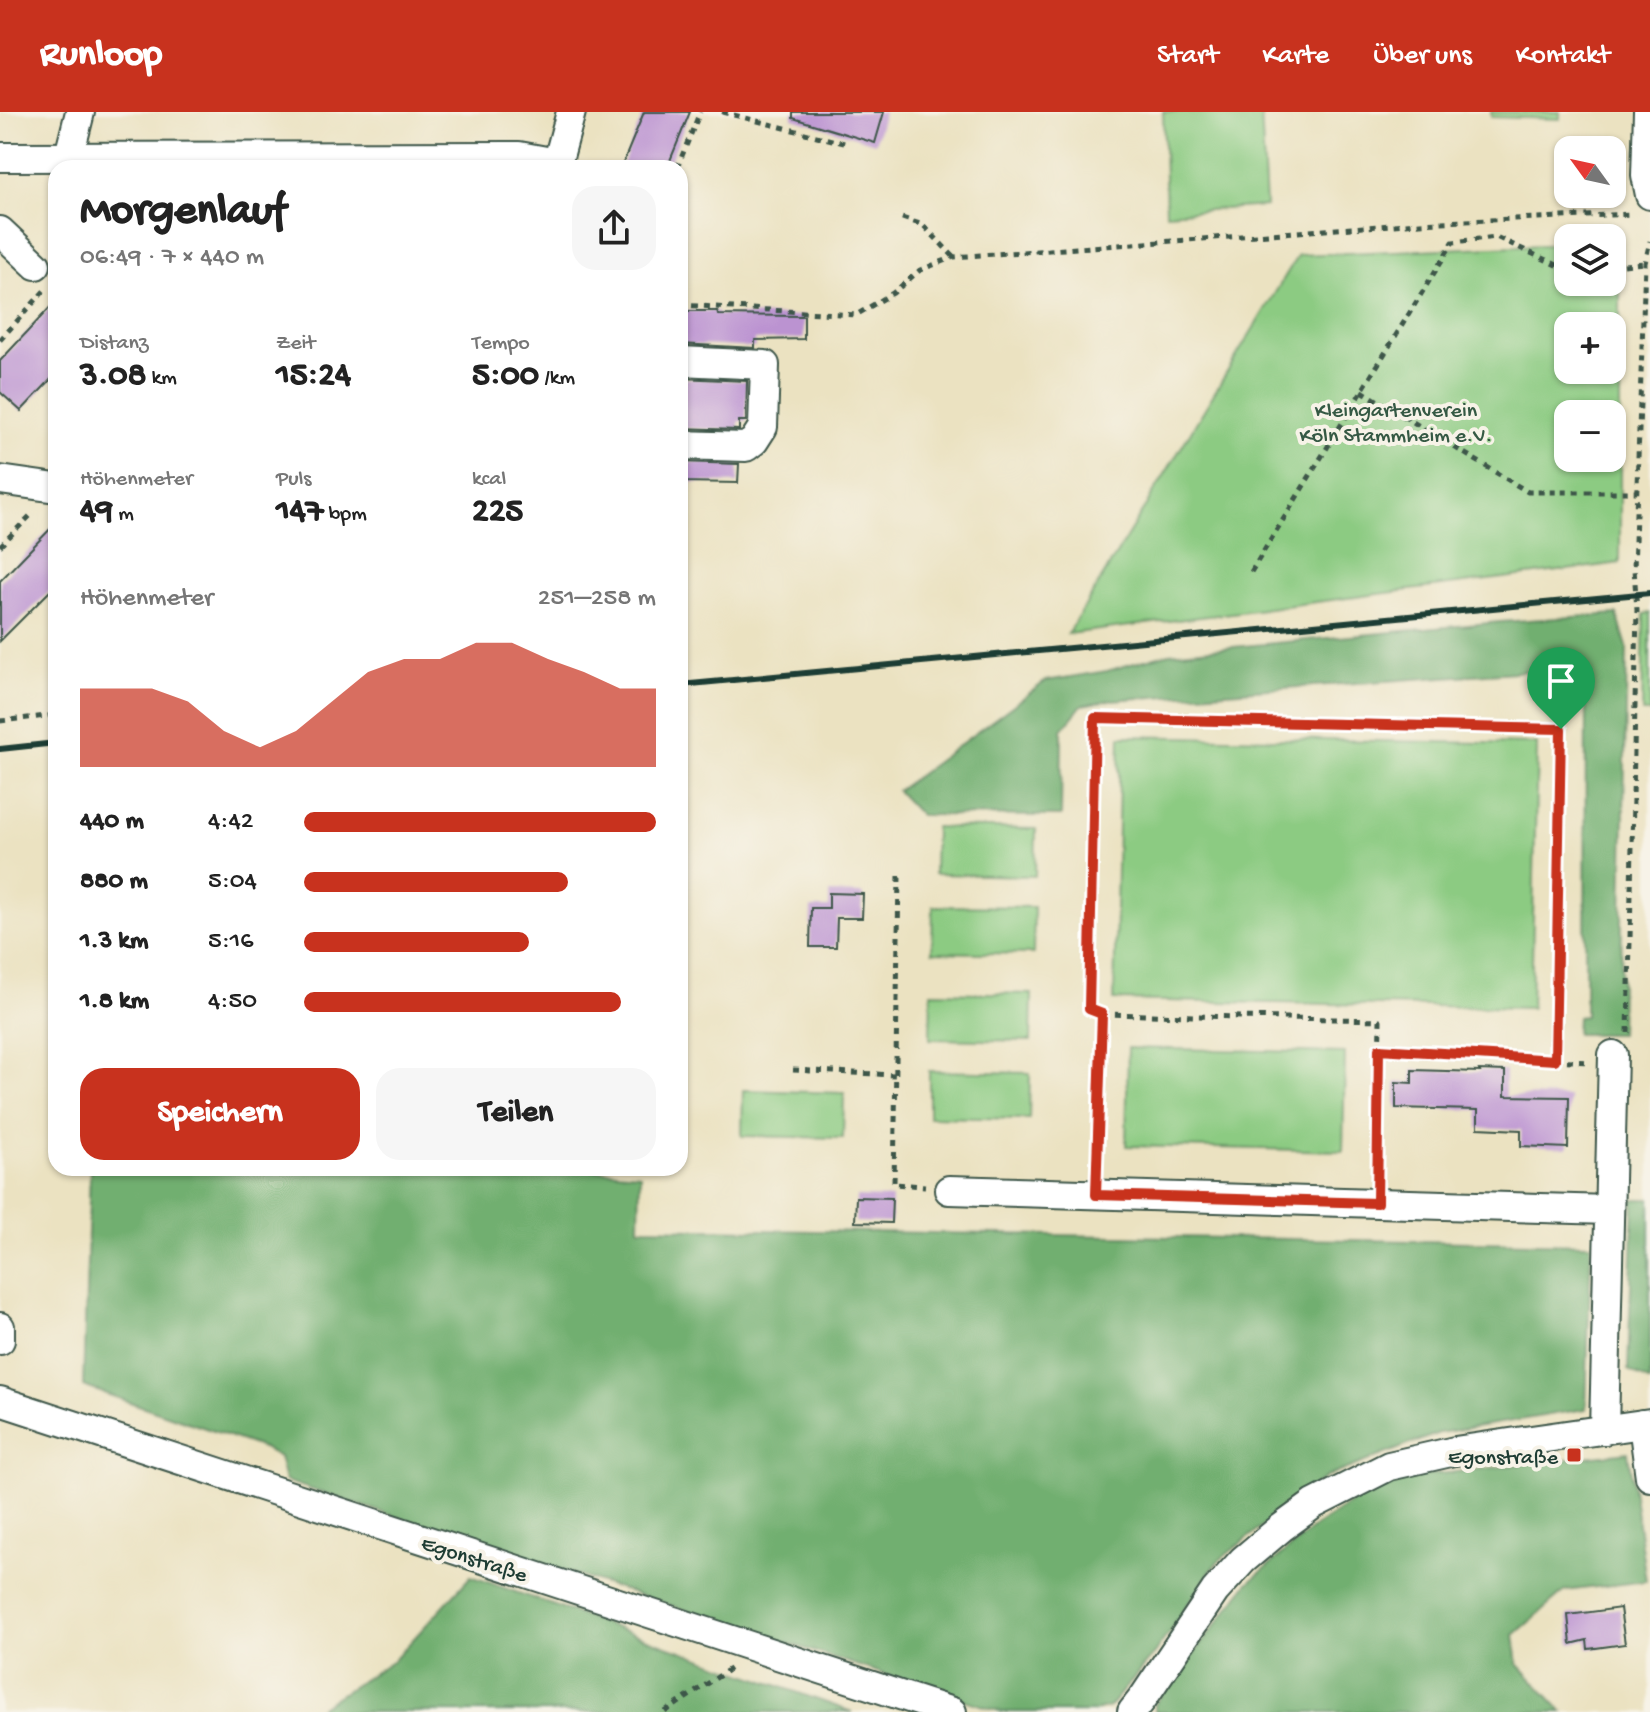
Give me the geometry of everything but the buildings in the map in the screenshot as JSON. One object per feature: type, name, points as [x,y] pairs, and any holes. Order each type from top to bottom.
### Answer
[{"type":"street","points":[[69,156],[80,112]]},
{"type":"street","points":[[558,160],[571,112]]},
{"type":"street","points":[[1643,205],[1648,112]]},
{"type":"street","points":[[470,160],[519,156],[534,160]]},
{"type":"street","points":[[0,157],[320,160]]},
{"type":"street","points":[[0,231],[42,277]]},
{"type":"street","points":[[688,361],[765,365],[763,427],[754,441],[746,447],[688,445]]},
{"type":"street","points":[[0,480],[48,487]]},
{"type":"street","points":[[1604,1430],[1613,1055]]},
{"type":"street","points":[[949,1190],[1609,1210]]},
{"type":"street","points":[[0,1327],[0,1340]]},
{"type":"street","name":"Egonstraße","points":[[0,1401],[952,1712]]},
{"type":"street","points":[[1132,1712],[1215,1591],[1243,1560],[1314,1504],[1389,1466],[1455,1451],[1646,1423],[1650,1477]]},
{"type":"path","points":[[680,160],[700,112]]},
{"type":"path","points":[[722,112],[848,144]]},
{"type":"path","points":[[688,305],[856,315],[893,293],[920,270],[954,257],[1643,205]]},
{"type":"path","points":[[902,218],[923,225],[954,257]]},
{"type":"path","points":[[1251,572],[1453,242],[1496,237],[1554,264]]},
{"type":"path","points":[[1613,1055],[1627,1043],[1637,610],[1634,569],[1647,288],[1645,263],[1650,241]]},
{"type":"path","points":[[1626,265],[1645,263]]},
{"type":"path","points":[[0,340],[42,277]]},
{"type":"path","points":[[1362,391],[1528,492],[1637,492]]},
{"type":"path","points":[[0,546],[34,512]]},
{"type":"path","points":[[0,721],[48,716]]},
{"type":"path","points":[[1377,1203],[1379,1049],[1380,1020],[1102,1014],[1089,1009],[1095,718],[1561,729],[1555,1060],[1379,1049]]},
{"type":"path","points":[[899,876],[894,1184],[949,1190]]},
{"type":"path","points":[[1096,1195],[1102,1014]]},
{"type":"path","points":[[793,1070],[896,1075]]},
{"type":"path","points":[[665,1712],[733,1667],[746,1645]]},
{"type":"green space","points":[[1163,112],[1261,112],[1266,206],[1166,213]]},
{"type":"green space","points":[[1491,112],[1560,112],[1560,119],[1491,117]]},
{"type":"green space","name":"Kleingartenverein Köln Stammheim e.V.","points":[[1554,245],[1554,296],[1620,296],[1620,312],[1554,312],[1554,384],[1620,384],[1620,400],[1554,400],[1554,472],[1620,472],[1620,563],[1068,634],[1298,255]]},
{"type":"green space","points":[[1650,613],[1650,713],[1642,713],[1644,614]]},
{"type":"green space","points":[[1617,614],[1627,647],[1620,1034],[1576,1034],[1577,1017],[1585,1016],[1586,667],[1111,700],[1082,705],[1062,730],[1061,816],[920,815],[897,791],[1046,681],[1107,671],[1169,653]]},
{"type":"green space","points":[[1120,736],[1537,744],[1531,1008],[1114,1000]]},
{"type":"green space","points":[[935,827],[1036,829],[1035,876],[934,874]]},
{"type":"green space","points":[[933,906],[1034,907],[1033,954],[932,952]]},
{"type":"green space","points":[[931,992],[1032,994],[1031,1041],[930,1039]]},
{"type":"green space","points":[[1128,1048],[1345,1053],[1343,1151],[1126,1146]]},
{"type":"green space","points":[[929,1071],[1030,1073],[1029,1119],[929,1117]]},
{"type":"green space","points":[[743,1090],[844,1093],[843,1138],[742,1136]]},
{"type":"green space","points":[[90,1176],[640,1176],[639,1228],[1591,1244],[1586,1409],[1439,1433],[1326,1477],[1217,1562],[1154,1654],[1109,1707],[1092,1712],[1002,1712],[285,1481],[279,1457],[263,1448],[83,1386]]},
{"type":"green space","points":[[1634,1199],[1650,1199],[1650,1382],[1628,1370]]},
{"type":"green space","points":[[1628,1452],[1646,1581],[1565,1591],[1514,1635],[1518,1664],[1563,1712],[1155,1712],[1155,1704],[1248,1583],[1312,1529],[1361,1496],[1403,1478]]},
{"type":"green space","points":[[471,1576],[852,1712],[313,1712],[395,1659]]},
{"type":"railway","points":[[688,684],[1650,593]]},
{"type":"railway","points":[[0,749],[48,744]]},
{"type":"place","name":"Egonstraße","points":[[1574,1455]]},
{"type":"route","points":[[1095,718],[1561,729],[1555,1060],[1379,1049],[1377,1203],[1096,1195],[1102,1014],[1089,1009],[1095,718]]}]
